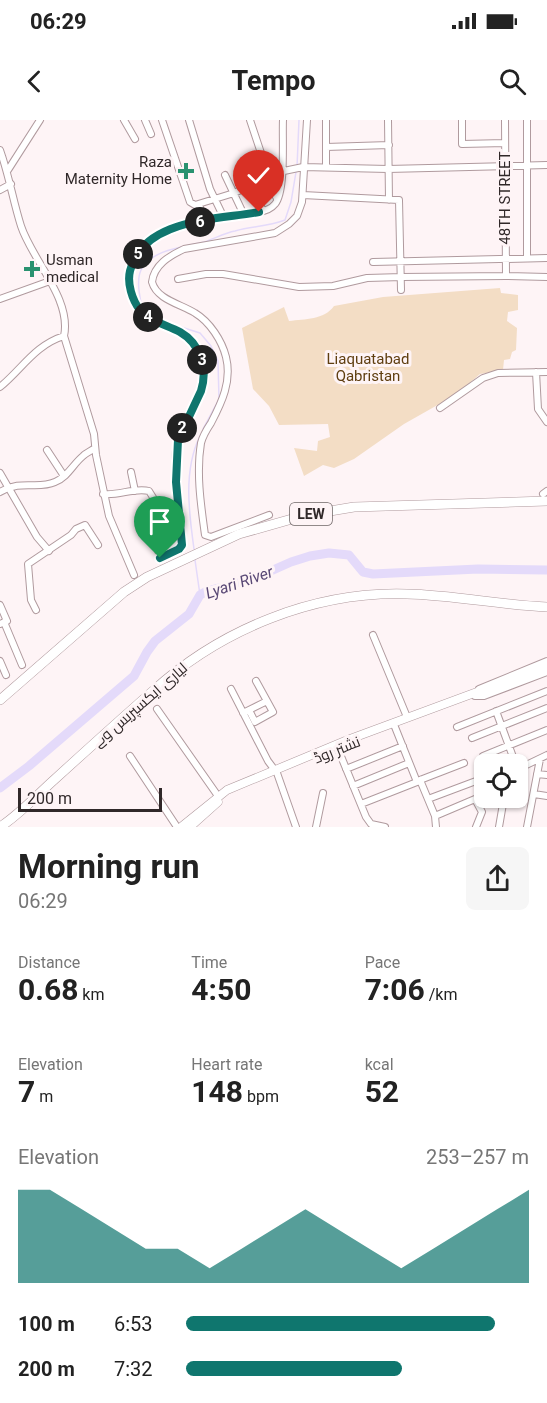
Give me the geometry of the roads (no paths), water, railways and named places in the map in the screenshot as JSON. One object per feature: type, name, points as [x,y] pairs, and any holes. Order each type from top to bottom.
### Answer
[{"type":"highway","name":"LEW","points":[[0,700],[124,592],[147,577],[239,534],[306,515],[354,507],[546,495]]},
{"type":"highway","name":"لیاری ایکسپریس وے","points":[[0,827],[176,672],[224,641],[254,626],[314,604],[343,597],[373,594],[419,594],[547,607]]},
{"type":"main road","name":"نشتر روڈ","points":[[179,827],[227,790],[395,727],[547,666]]},
{"type":"main road","name":"نشتر روڈ","points":[[190,827],[226,795],[407,717],[475,695]]},
{"type":"street","points":[[8,170],[40,120]]},
{"type":"street","points":[[124,120],[135,140]]},
{"type":"street","points":[[145,120],[151,134]]},
{"type":"street","points":[[162,120],[190,202],[199,205],[234,193],[283,171],[304,167],[547,165]]},
{"type":"street","points":[[189,120],[215,199],[224,218]]},
{"type":"street","points":[[250,120],[262,156],[259,158],[278,200]]},
{"type":"street","points":[[103,494],[115,496],[135,491],[149,491],[154,499],[158,516],[153,527],[160,558],[179,549],[182,545],[176,482],[178,440],[203,384],[202,361],[195,345],[186,336],[141,311],[133,296],[129,276],[134,260],[148,242],[178,226],[263,212],[272,207],[278,200],[283,171],[283,120]]},
{"type":"street","points":[[269,515],[211,537],[205,535],[200,475],[202,442],[226,393],[228,379],[226,359],[222,345],[206,322],[196,314],[158,294],[152,282],[156,270],[172,254],[184,249],[275,233],[297,216],[303,195],[307,120]]},
{"type":"street","points":[[326,120],[326,167]]},
{"type":"street","points":[[388,120],[389,200]]},
{"type":"street","points":[[462,120],[462,144],[505,143]]},
{"type":"street","name":"48TH STREET","points":[[505,120],[506,276]]},
{"type":"street","points":[[527,120],[527,258]]},
{"type":"street","points":[[326,147],[389,145]]},
{"type":"street","points":[[0,150],[8,170],[22,228],[50,281],[66,324],[64,336],[94,434],[103,494],[109,516],[134,575]]},
{"type":"street","points":[[242,166],[263,212]]},
{"type":"street","points":[[225,175],[244,215]]},
{"type":"street","points":[[0,190],[10,184]]},
{"type":"street","points":[[303,195],[399,200],[401,290]]},
{"type":"street","points":[[199,205],[205,221]]},
{"type":"street","points":[[373,262],[547,258]]},
{"type":"street","points":[[178,279],[206,274],[223,274],[299,287],[333,286],[367,278],[506,276],[547,278]]},
{"type":"street","points":[[0,299],[50,281]]},
{"type":"street","points":[[0,387],[38,348],[51,340],[64,336]]},
{"type":"street","points":[[440,408],[483,378],[498,372],[547,372]]},
{"type":"street","points":[[536,372],[538,409],[547,422]]},
{"type":"street","points":[[0,492],[8,487],[23,484],[48,484],[64,476],[81,456],[95,448]]},
{"type":"street","points":[[47,450],[64,476]]},
{"type":"street","points":[[131,472],[135,491]]},
{"type":"street","points":[[0,473],[37,537],[49,551]]},
{"type":"street","points":[[36,610],[31,600],[28,564],[85,525],[99,545]]},
{"type":"street","points":[[1,608],[7,621],[2,623],[21,665]]},
{"type":"street","points":[[373,635],[407,717]]},
{"type":"street","points":[[0,661],[6,675]]},
{"type":"street","name":"نشتر روڈ","points":[[475,695],[485,685],[547,661]]},
{"type":"street","name":"نشتر روڈ","points":[[475,695],[547,672]]},
{"type":"street","points":[[231,690],[255,722],[273,712],[256,681]]},
{"type":"street","points":[[457,727],[547,691]]},
{"type":"street","points":[[246,712],[267,701]]},
{"type":"street","points":[[472,738],[547,708]]},
{"type":"street","points":[[157,709],[218,796]]},
{"type":"street","points":[[496,711],[512,754]]},
{"type":"street","points":[[246,712],[276,772],[297,827]]},
{"type":"street","points":[[395,727],[435,816],[436,827]]},
{"type":"street","points":[[488,754],[547,730]]},
{"type":"street","points":[[346,769],[403,746]]},
{"type":"street","points":[[338,749],[370,825],[385,827]]},
{"type":"street","points":[[528,764],[547,755]]},
{"type":"street","points":[[130,756],[179,827]]},
{"type":"street","points":[[528,827],[540,759]]},
{"type":"street","points":[[361,804],[464,763]]},
{"type":"street","points":[[353,786],[410,764]]},
{"type":"street","points":[[537,774],[547,775]]},
{"type":"street","points":[[428,799],[474,782]]},
{"type":"street","points":[[315,827],[322,793]]},
{"type":"street","points":[[534,794],[547,796]]},
{"type":"street","points":[[435,816],[475,799],[482,812],[476,827]]},
{"type":"street","points":[[499,827],[502,808]]},
{"type":"waterway","points":[[297,167],[299,120]]},
{"type":"waterway","points":[[158,319],[142,308],[139,279],[146,263],[160,253],[169,250],[204,242],[231,232],[285,220],[291,202],[296,172]]},
{"type":"waterway","points":[[162,321],[200,333],[211,346],[218,361],[219,399],[203,429]]},
{"type":"waterway","points":[[194,549],[189,506],[189,477],[200,436]]},
{"type":"waterway","name":"Lyari River","points":[[0,788],[134,676],[155,641],[189,614],[200,595],[207,591],[253,579],[310,556],[329,553],[349,555],[363,572],[373,574],[478,569],[547,570]]},
{"type":"waterway","points":[[195,560],[200,595]]},
{"type":"place","name":"Raza Maternity Home","points":[[186,171]]},
{"type":"place","name":"Usman medical","points":[[32,269]]},
{"type":"park label","name":"Liaquatabad Qabristan","points":[[368,368]]}]
